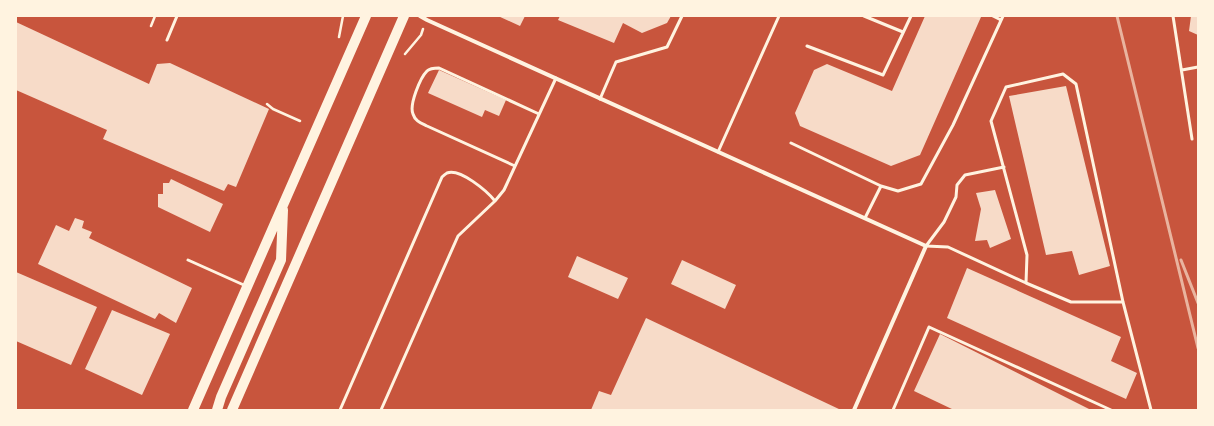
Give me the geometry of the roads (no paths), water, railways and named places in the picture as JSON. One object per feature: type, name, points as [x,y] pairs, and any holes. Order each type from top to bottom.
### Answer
[{"type":"main road","points":[[193,410],[366,16]]},
{"type":"main road","points":[[232,410],[404,16]]},
{"type":"main road","points":[[217,410],[221,397],[281,260],[284,204]]},
{"type":"street","points":[[420,16],[926,246],[854,410]]},
{"type":"lane","points":[[167,40],[177,16]]},
{"type":"lane","points":[[600,99],[616,62],[667,47],[682,16]]},
{"type":"lane","points":[[718,152],[778,16]]},
{"type":"lane","points":[[864,16],[903,32]]},
{"type":"lane","points":[[807,46],[883,75],[911,16]]},
{"type":"lane","points":[[791,143],[881,186],[898,191],[921,184],[953,125],[1002,18],[993,16]]},
{"type":"lane","points":[[1173,16],[1192,139]]},
{"type":"lane","points":[[1182,70],[1198,67]]},
{"type":"lane","points":[[516,166],[416,120],[412,113],[412,105],[416,92],[427,71],[432,68],[438,68],[539,114]]},
{"type":"lane","points":[[1026,283],[1027,255],[991,121],[1006,87],[1063,74],[1076,84],[1123,302],[1151,410]]},
{"type":"lane","points":[[381,410],[458,236],[495,201],[504,190],[556,78]]},
{"type":"lane","points":[[926,246],[944,222],[956,197],[957,185],[965,175],[1004,167]]},
{"type":"lane","points":[[340,410],[442,177],[447,173],[457,173],[487,191],[495,201]]},
{"type":"lane","points":[[865,218],[881,186]]},
{"type":"lane","points":[[926,246],[948,247],[1071,302],[1123,302]]},
{"type":"lane","points":[[188,260],[248,287]]},
{"type":"lane","points":[[893,410],[929,327],[1111,410]]},
{"type":"railway","points":[[1117,16],[1198,348]]},
{"type":"railway","points":[[1181,260],[1198,303]]}]
